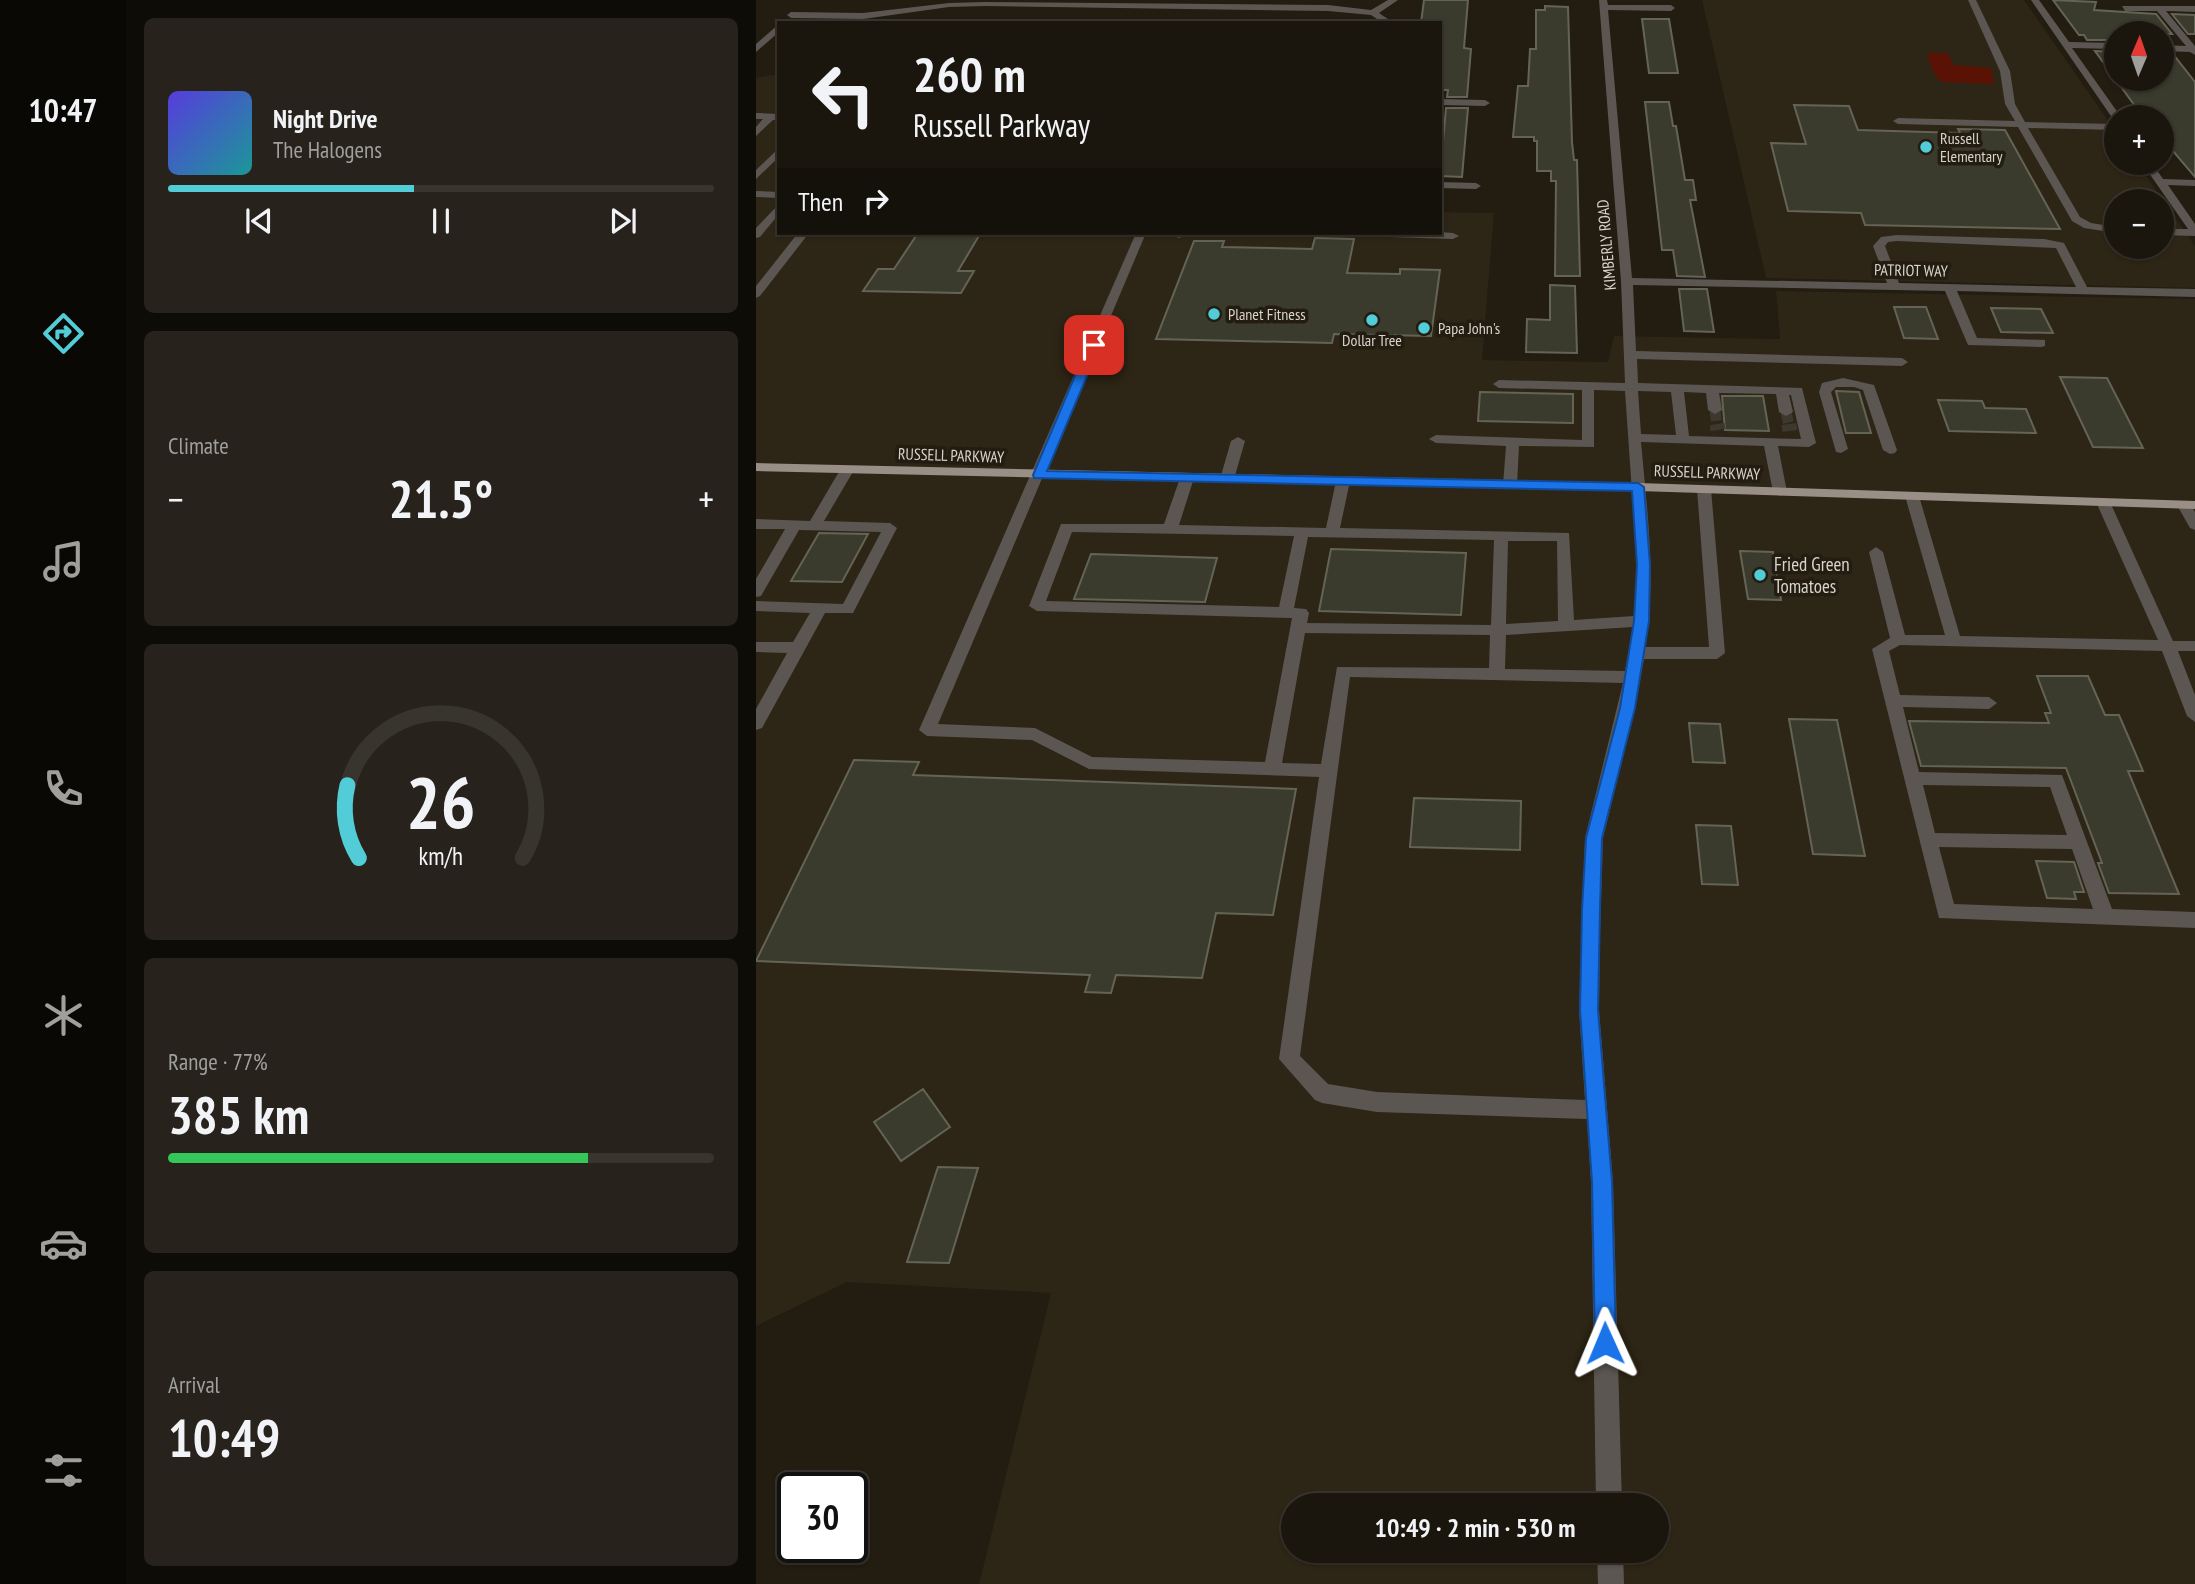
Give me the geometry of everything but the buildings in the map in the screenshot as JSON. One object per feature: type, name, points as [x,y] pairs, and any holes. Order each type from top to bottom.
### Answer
[{"type":"main road","name":"RUSSELL PARKWAY","points":[[756,467],[1638,487],[2189,505]]},
{"type":"street","points":[[1373,13],[1394,0]]},
{"type":"street","points":[[1972,0],[2006,71],[2010,104],[2076,219],[2088,226],[2104,228]]},
{"type":"street","points":[[2035,0],[2108,105]]},
{"type":"street","points":[[791,15],[863,16],[949,5],[985,4],[1328,8],[1373,13],[1387,21]]},
{"type":"street","points":[[1603,4],[1671,8]]},
{"type":"street","name":"KIMBERLY ROAD","points":[[1603,4],[1627,281],[1634,438],[1644,565],[1642,621],[1627,708],[1594,838],[1589,1010],[1598,1110],[1609,1493]]},
{"type":"street","points":[[785,21],[799,8]]},
{"type":"street","points":[[2125,8],[2195,9]]},
{"type":"street","points":[[2159,8],[2194,50]]},
{"type":"street","points":[[756,49],[777,29]]},
{"type":"street","points":[[2067,45],[2104,46]]},
{"type":"street","points":[[2174,49],[2194,50]]},
{"type":"street","points":[[1442,102],[1485,103]]},
{"type":"street","points":[[756,116],[775,116]]},
{"type":"street","points":[[756,133],[775,116]]},
{"type":"street","points":[[1898,121],[2104,127]]},
{"type":"street","points":[[757,175],[777,153]]},
{"type":"street","points":[[2156,175],[2195,233]]},
{"type":"street","points":[[2161,182],[2195,183]]},
{"type":"street","points":[[1442,185],[1476,186]]},
{"type":"street","points":[[756,194],[777,195]]},
{"type":"street","points":[[756,235],[777,209]]},
{"type":"street","points":[[2174,232],[2195,233]]},
{"type":"street","points":[[756,294],[802,235]]},
{"type":"street","points":[[1140,235],[1039,475],[926,730],[1035,734],[1089,763],[1329,771]]},
{"type":"street","points":[[1420,235],[1453,236]]},
{"type":"street","points":[[1894,285],[1879,246],[1885,239],[1911,238],[2044,242],[2060,245],[2083,290]]},
{"type":"street","name":"PATRIOT WAY","points":[[1627,281],[2195,293]]},
{"type":"street","points":[[1949,287],[1972,342],[2041,343]]},
{"type":"street","points":[[1631,355],[1902,362]]},
{"type":"street","points":[[1634,438],[1683,439],[1713,435],[1782,438],[1837,449],[1825,392],[1827,386],[1839,382],[1858,383],[1869,388],[1890,450]]},
{"type":"street","points":[[1499,384],[1797,391],[1809,443]]},
{"type":"street","points":[[1436,439],[1589,444],[1588,386]]},
{"type":"street","points":[[1678,388],[1683,439]]},
{"type":"street","points":[[1706,389],[1709,410]]},
{"type":"street","points":[[1776,390],[1780,412]]},
{"type":"street","points":[[1780,492],[1782,438]]},
{"type":"street","points":[[1227,479],[1238,441]]},
{"type":"street","points":[[1510,485],[1513,442]]},
{"type":"street","points":[[814,526],[847,470]]},
{"type":"street","points":[[1170,529],[1187,478]]},
{"type":"street","points":[[1332,532],[1343,481]]},
{"type":"street","points":[[1636,653],[1717,653],[1704,489]]},
{"type":"street","points":[[1912,496],[1954,641]]},
{"type":"street","points":[[2103,502],[2168,646],[2195,716]]},
{"type":"street","points":[[2189,505],[2195,525]]},
{"type":"street","points":[[756,539],[761,524],[890,528],[848,609],[756,606]]},
{"type":"street","points":[[756,592],[795,525]]},
{"type":"street","points":[[1272,769],[1301,613],[1037,606],[1066,527],[1564,536],[1566,626]]},
{"type":"street","points":[[1285,612],[1302,532]]},
{"type":"street","points":[[1497,674],[1502,536]]},
{"type":"street","points":[[1876,552],[1898,640]]},
{"type":"street","points":[[756,724],[820,608]]},
{"type":"street","points":[[1298,628],[1499,630],[1642,621]]},
{"type":"street","points":[[2195,646],[1898,640],[1880,649],[1946,912],[2195,920]]},
{"type":"street","points":[[756,646],[798,648]]},
{"type":"street","points":[[1598,1110],[1377,1102],[1322,1093],[1289,1059],[1343,671],[1632,677]]},
{"type":"street","points":[[1893,701],[1989,702]]},
{"type":"street","points":[[1912,778],[2056,780],[2105,917]]},
{"type":"street","points":[[1928,840],[2078,842]]},
{"type":"street","points":[[1610,1563],[1611,1584]]},
{"type":"shaded area","name":"Russell Elementary","points":[[1702,0],[2024,0],[2104,115],[2104,175],[2145,175],[2155,189],[2104,189],[2104,259],[2174,259],[2174,216],[2195,246],[2195,288],[1766,278]]},
{"type":"shaded area","points":[[1927,53],[1948,53],[1953,65],[1991,68],[1994,84],[1941,82],[1932,70]]},
{"type":"shaded area","points":[[777,74],[777,235],[1442,235],[1442,212],[1494,213],[1482,360],[1608,362],[1614,336],[1780,339],[1776,291],[2195,299],[2195,1584],[979,1584],[1051,1293],[847,1282],[756,1326],[756,78]]},
{"type":"tunnel","points":[[1715,410],[1717,426]]},
{"type":"tunnel","points":[[1786,412],[1789,426]]},
{"type":"tunnel","points":[[1717,424],[1718,430]]},
{"type":"tunnel","points":[[1789,424],[1790,431]]},
{"type":"place","name":"Russell Elementary","points":[[1926,147]]},
{"type":"place","name":"Planet Fitness","points":[[1214,314]]},
{"type":"place","name":"Dollar Tree","points":[[1372,320]]},
{"type":"place","name":"Papa John's","points":[[1424,328]]},
{"type":"place","name":"Fried Green Tomatoes","points":[[1760,575]]},
{"type":"route","points":[[1094,345],[1039,475],[1638,487],[1644,565],[1642,621],[1627,708],[1594,838],[1591,909],[1589,1010],[1602,1182],[1605,1343]]}]
